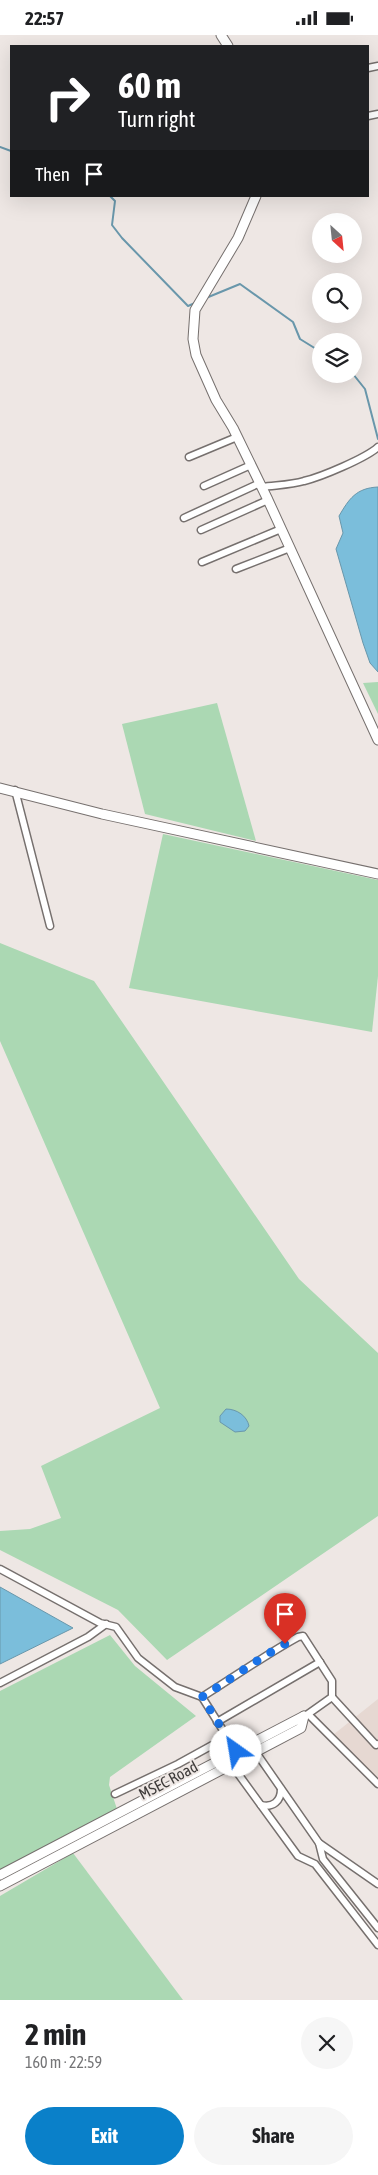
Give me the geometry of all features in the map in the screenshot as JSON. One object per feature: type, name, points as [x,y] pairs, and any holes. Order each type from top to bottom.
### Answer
[{"type":"street","points":[[256,197],[238,238],[196,310],[192,325],[196,355],[216,400],[261,485],[378,740]]},
{"type":"street","points":[[189,457],[237,437]]},
{"type":"street","points":[[184,518],[261,485],[305,481],[344,466],[373,452],[378,447]]},
{"type":"street","points":[[204,486],[251,465]]},
{"type":"street","points":[[201,530],[268,501]]},
{"type":"street","points":[[202,562],[281,529]]},
{"type":"street","points":[[236,569],[290,548]]},
{"type":"street","points":[[0,788],[15,790],[102,814],[378,874]]},
{"type":"street","points":[[15,790],[50,926]]},
{"type":"street","points":[[0,1569],[100,1623],[116,1627],[138,1658],[172,1685],[202,1697],[236,1751]]},
{"type":"street","points":[[0,1683],[88,1637],[106,1624]]},
{"type":"street","points":[[202,1697],[242,1672],[260,1658],[303,1636],[332,1681],[332,1697],[376,1745],[378,1744]]},
{"type":"street","points":[[217,1722],[320,1663]]},
{"type":"street","points":[[332,1697],[306,1715],[378,1784]]},
{"type":"street","name":"MSEC Road","points":[[0,1886],[236,1751],[306,1715]]},
{"type":"street","name":"MSEC Road","points":[[0,1875],[231,1764],[301,1728],[306,1715]]},
{"type":"street","points":[[115,1794],[178,1764],[227,1737]]},
{"type":"street","points":[[255,1751],[320,1843],[378,1884]]},
{"type":"street","points":[[231,1764],[298,1856],[315,1864],[378,1945]]},
{"type":"street","points":[[261,1805],[271,1805],[277,1801],[281,1795],[281,1789]]},
{"type":"street","points":[[320,1843],[323,1859],[378,1928]]},
{"type":"shaded area","points":[[378,1699],[378,1787],[328,1739]]},
{"type":"green space","points":[[378,682],[378,714],[363,683]]},
{"type":"green space","points":[[217,703],[256,841],[145,814],[122,724]]},
{"type":"green space","points":[[163,834],[378,880],[378,976],[372,1032],[129,988]]},
{"type":"green space","points":[[0,943],[94,981],[299,1279],[378,1353],[378,1516],[167,1660],[118,1610],[0,1550],[0,1531],[30,1529],[61,1518],[41,1466],[160,1408],[0,1041]]},
{"type":"green space","points":[[110,1635],[135,1666],[196,1716],[110,1777],[109,1785],[117,1809],[0,1872],[0,1691]]},
{"type":"green space","points":[[73,1853],[183,2000],[0,2000],[0,1896]]},
{"type":"water","points":[[378,487],[378,672],[370,663],[363,643],[336,549],[343,533],[339,516],[346,504],[359,492]]},
{"type":"water","points":[[226,1409],[234,1410],[244,1416],[249,1426],[245,1431],[235,1432],[220,1422],[220,1416]]},
{"type":"water","points":[[0,1587],[73,1628],[0,1664]]},
{"type":"waterway","points":[[0,147],[10,151]]},
{"type":"waterway","points":[[111,197],[115,201],[112,225],[122,238],[188,306],[195,303]]},
{"type":"waterway","points":[[206,298],[240,284],[293,322],[300,339],[312,346]]},
{"type":"waterway","points":[[360,383],[365,389],[378,439]]},
{"type":"route","points":[[236,1751],[202,1697],[242,1672],[260,1658],[285,1644]]}]
